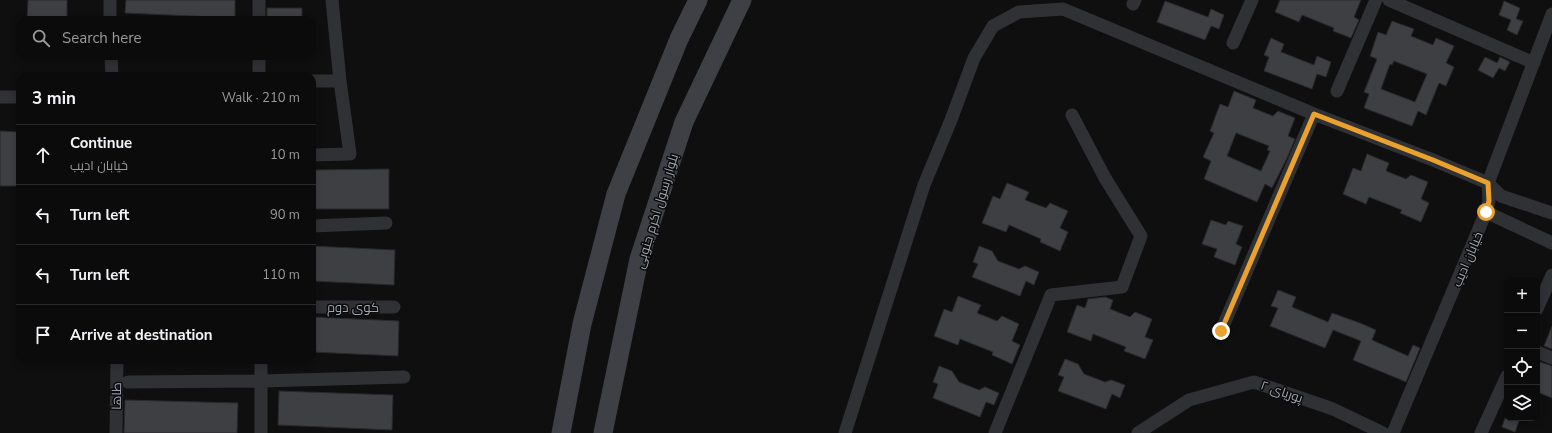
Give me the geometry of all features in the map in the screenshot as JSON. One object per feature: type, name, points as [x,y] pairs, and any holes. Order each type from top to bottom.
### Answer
[{"type":"main road","points":[[561,433],[582,324],[616,194],[679,39],[698,0]]},
{"type":"main road","name":"بلوار رسول اکرم جنوبی","points":[[603,433],[642,252],[684,122],[742,0]]},
{"type":"street","points":[[110,0],[110,16]]},
{"type":"street","points":[[259,0],[259,16]]},
{"type":"street","points":[[316,155],[350,154],[340,81],[332,0]]},
{"type":"street","points":[[1233,44],[1252,0]]},
{"type":"street","points":[[1337,91],[1376,0]]},
{"type":"street","points":[[1389,0],[1534,62]]},
{"type":"street","points":[[845,433],[924,185],[951,120],[974,58],[993,26],[1019,12],[1063,9],[1314,114],[1488,183],[1501,196],[1552,213]]},
{"type":"street","name":"خیابان ادیب","points":[[1393,433],[1486,212],[1489,201],[1488,183],[1552,14]]},
{"type":"street","points":[[111,60],[112,72]]},
{"type":"street","points":[[259,60],[259,72]]},
{"type":"street","points":[[316,81],[340,81]]},
{"type":"street","points":[[0,97],[16,97]]},
{"type":"street","points":[[1221,331],[1314,114]]},
{"type":"street","points":[[995,433],[1051,295],[1122,288],[1141,236],[1105,178],[1072,115]]},
{"type":"street","points":[[1486,212],[1552,243]]},
{"type":"street","points":[[316,226],[386,223]]},
{"type":"street","points":[[1540,302],[1552,275]]},
{"type":"street","name":"کوی دوم","points":[[316,307],[394,307]]},
{"type":"street","points":[[1540,353],[1552,358]]},
{"type":"street","name":"طاها","points":[[116,364],[116,433]]},
{"type":"street","points":[[261,364],[261,433]]},
{"type":"street","points":[[128,382],[261,381],[404,377]]},
{"type":"street","name":"پوریای ۲","points":[[1138,433],[1189,400],[1254,382],[1333,409],[1383,433]]},
{"type":"street","points":[[1481,433],[1504,383]]},
{"type":"building","points":[[28,0],[67,0],[67,16],[27,16]]},
{"type":"building","points":[[126,0],[235,0],[235,16],[125,13]]},
{"type":"building","points":[[1280,0],[1361,0],[1354,17],[1359,20],[1351,38],[1333,31],[1334,28],[1302,15],[1299,22],[1275,12]]},
{"type":"building","points":[[1165,1],[1208,17],[1211,9],[1224,15],[1219,29],[1211,26],[1205,40],[1157,22]]},
{"type":"building","points":[[1504,1],[1520,8],[1516,19],[1523,21],[1517,35],[1507,30],[1511,20],[1499,15]]},
{"type":"building","points":[[267,8],[302,8],[302,16],[267,16]]},
{"type":"building","points":[[1392,21],[1414,29],[1411,36],[1433,45],[1436,38],[1454,46],[1446,63],[1454,67],[1446,86],[1439,83],[1426,115],[1418,111],[1412,126],[1364,108],[1369,94],[1364,92],[1377,59],[1370,56],[1378,32],[1386,35]],"holes":[[[1394,61],[1427,74],[1415,102],[1381,89],[1390,64],[1392,65]]]},
{"type":"building","points":[[1271,38],[1284,44],[1281,52],[1314,65],[1317,56],[1331,62],[1326,77],[1317,74],[1312,89],[1264,71],[1269,57],[1264,55]]},
{"type":"building","points":[[1485,57],[1497,63],[1500,57],[1510,62],[1505,71],[1499,68],[1493,78],[1478,70]]},
{"type":"building","points":[[1234,91],[1256,100],[1253,108],[1273,116],[1278,111],[1295,118],[1288,136],[1295,139],[1287,158],[1272,188],[1265,184],[1257,202],[1204,179],[1211,161],[1203,157],[1214,133],[1210,131],[1220,104],[1228,107]],"holes":[[[1236,133],[1269,146],[1267,150],[1270,151],[1261,171],[1227,156]]]},
{"type":"building","points":[[0,131],[16,132],[16,186],[0,186]]},
{"type":"building","points":[[1367,154],[1389,163],[1386,171],[1406,179],[1411,175],[1428,182],[1421,199],[1429,203],[1421,222],[1400,213],[1402,210],[1369,197],[1366,204],[1343,194],[1353,168],[1361,171]]},
{"type":"building","points":[[389,169],[389,209],[316,209],[316,170]]},
{"type":"building","points":[[1007,183],[1029,192],[1025,200],[1046,208],[1050,203],[1068,211],[1060,228],[1068,232],[1060,251],[1040,242],[1041,239],[1009,225],[1006,232],[982,223],[993,196],[1000,199]]},
{"type":"building","points":[[1211,220],[1226,225],[1228,221],[1243,226],[1236,244],[1242,247],[1235,265],[1214,257],[1217,249],[1202,244]]},
{"type":"building","points":[[316,246],[395,250],[394,285],[316,281]]},
{"type":"building","points":[[979,246],[992,251],[998,261],[1019,269],[1025,266],[1039,272],[1034,285],[1026,281],[1020,296],[972,277],[978,264],[973,262]]},
{"type":"building","points":[[1278,290],[1296,297],[1292,307],[1328,322],[1332,313],[1360,323],[1376,330],[1372,340],[1408,356],[1413,345],[1420,348],[1406,382],[1353,360],[1361,341],[1333,330],[1325,348],[1270,326],[1278,308],[1271,306]]},
{"type":"building","points":[[958,296],[981,305],[977,313],[997,321],[1002,316],[1019,324],[1012,341],[1020,345],[1012,364],[992,355],[993,352],[960,339],[958,345],[934,336],[944,309],[952,312]]},
{"type":"building","points":[[1105,297],[1113,300],[1110,309],[1130,317],[1135,312],[1152,319],[1145,337],[1153,340],[1145,359],[1124,351],[1126,347],[1093,334],[1091,341],[1067,332],[1077,305],[1085,308],[1088,299]]},
{"type":"building","points":[[316,317],[399,321],[398,356],[316,352]]},
{"type":"building","points":[[1552,326],[1552,349],[1544,346]]},
{"type":"building","points":[[1065,359],[1078,364],[1084,374],[1105,382],[1111,380],[1125,385],[1120,398],[1112,394],[1106,409],[1058,391],[1064,377],[1058,375]]},
{"type":"building","points":[[1540,362],[1552,366],[1552,398],[1540,393]]},
{"type":"building","points":[[939,366],[952,371],[959,382],[979,390],[985,387],[999,393],[994,405],[986,402],[980,417],[933,398],[938,384],[933,382]]},
{"type":"building","points":[[279,391],[393,395],[392,430],[278,425]]},
{"type":"building","points":[[125,400],[238,403],[237,433],[124,433]]},
{"type":"building","points":[[1504,421],[1519,421],[1515,432],[1502,427]]},
{"type":"route","points":[[1221,331],[1314,114],[1488,183],[1489,201],[1486,212]]}]
